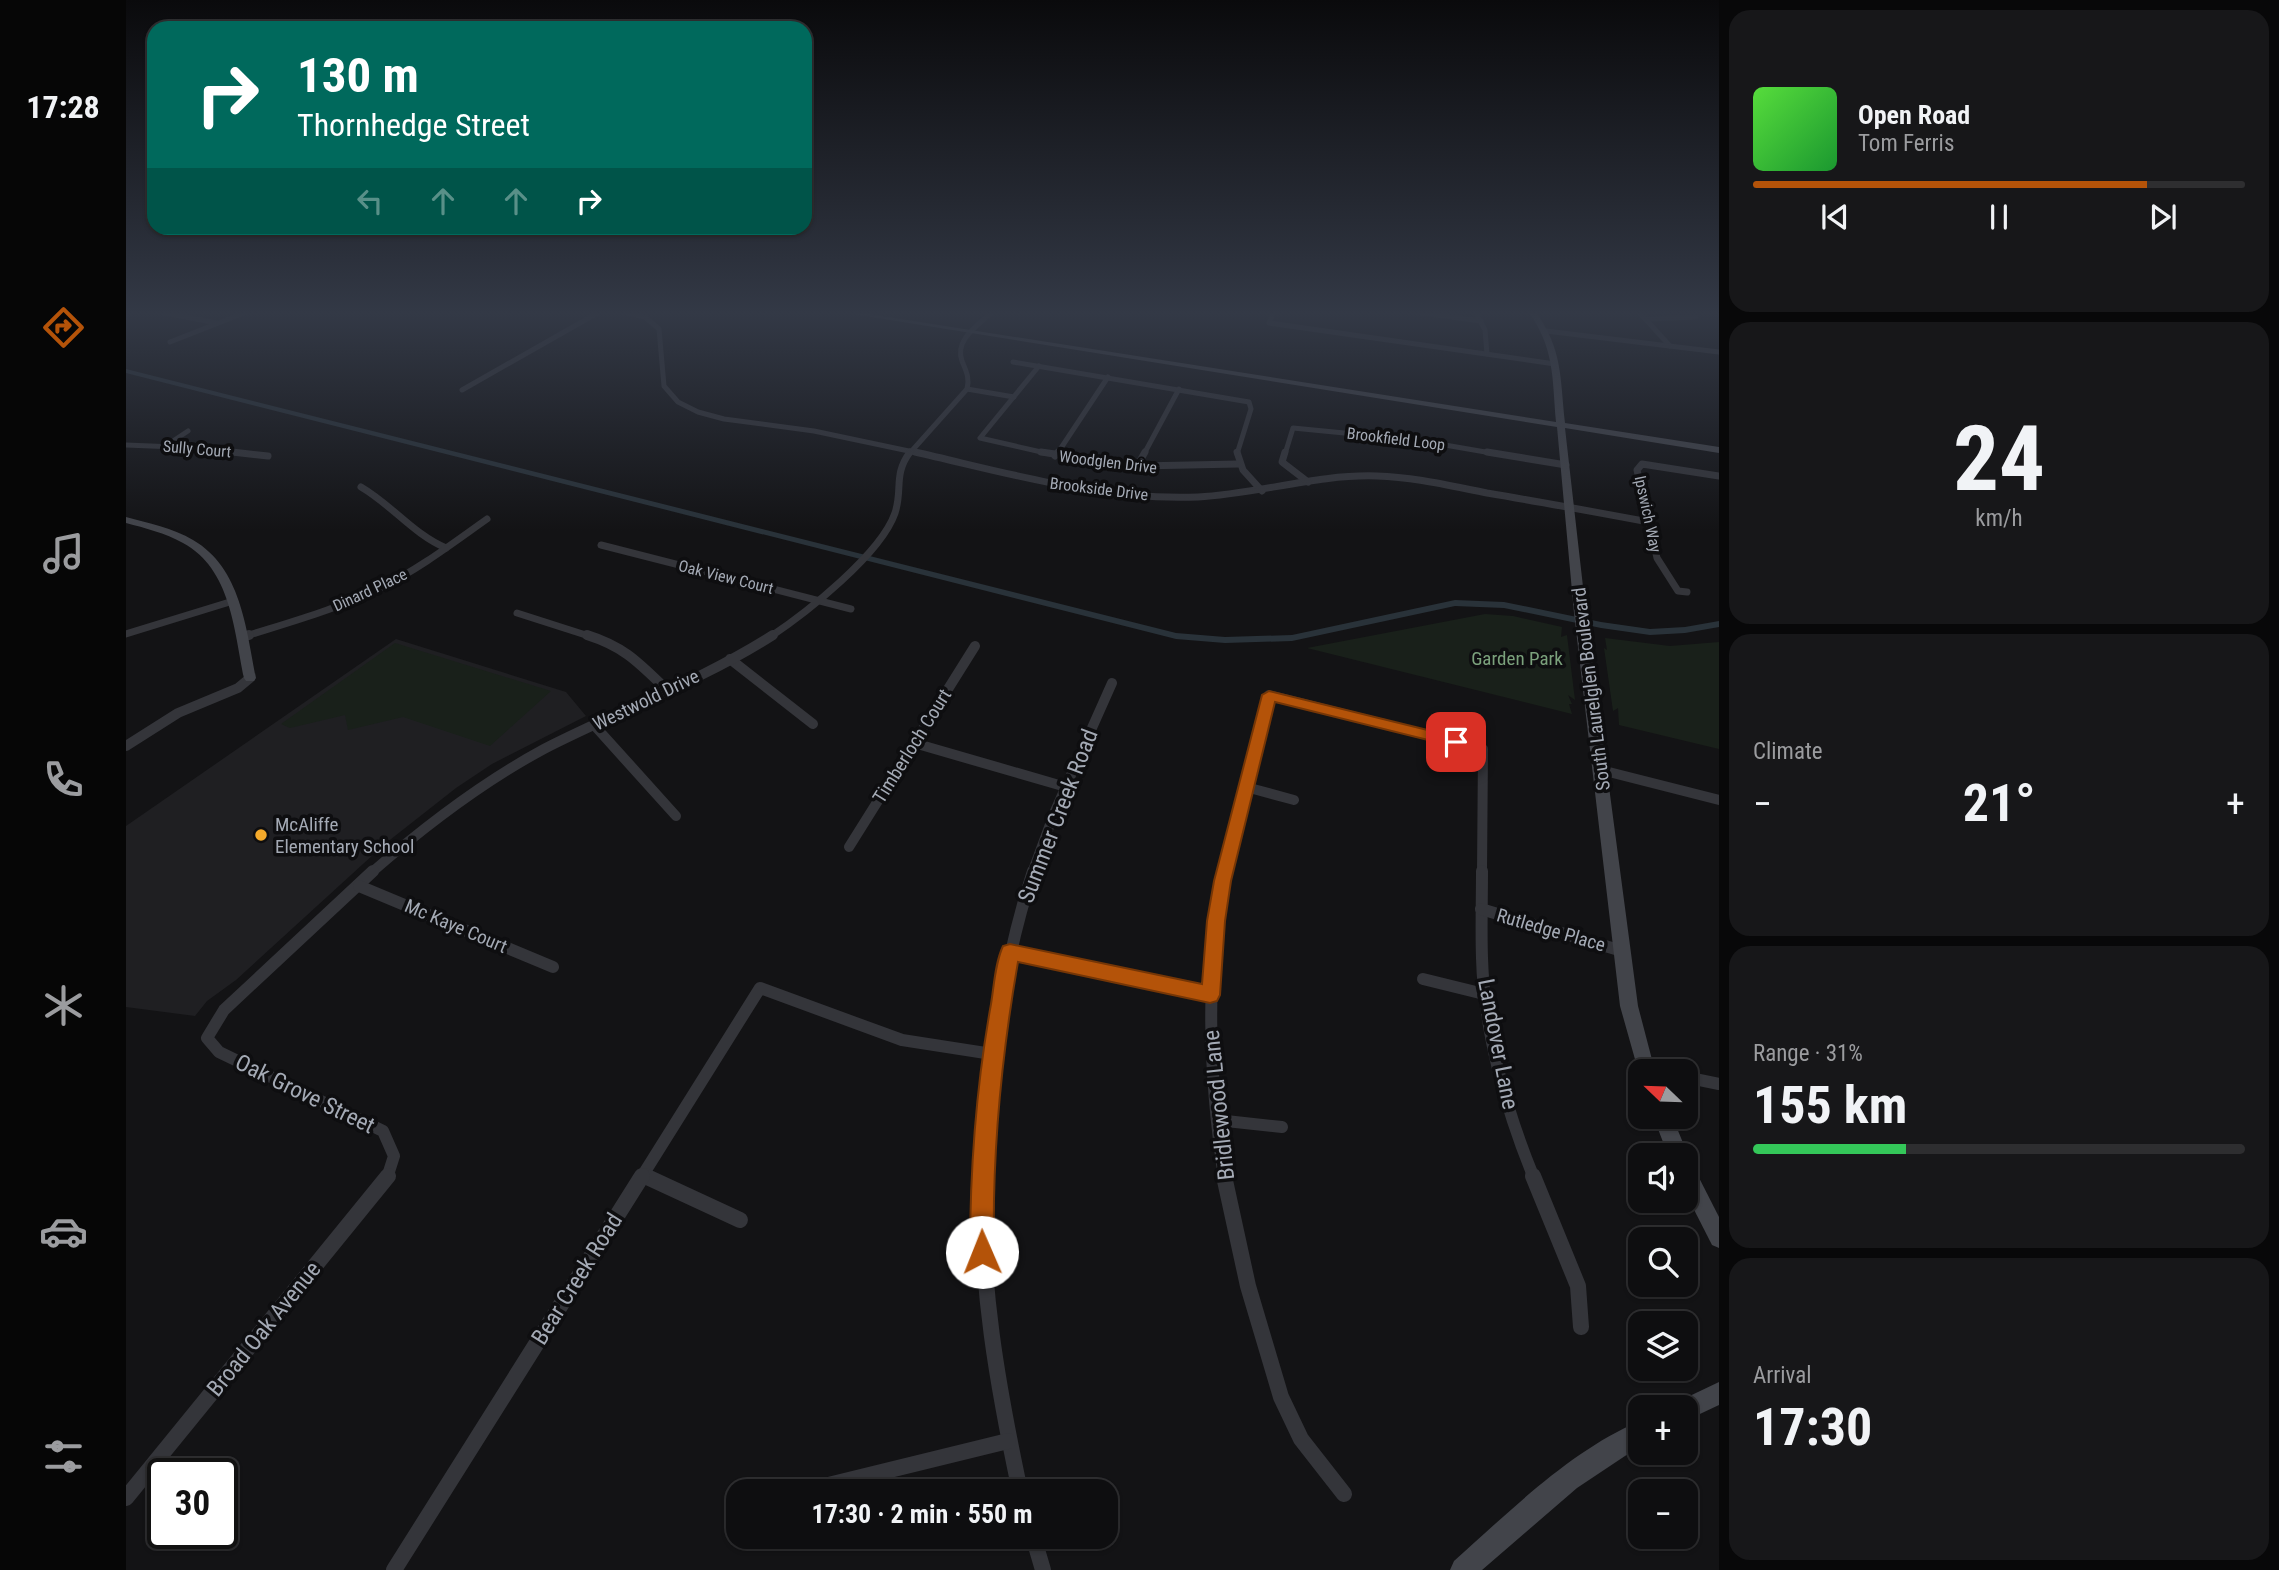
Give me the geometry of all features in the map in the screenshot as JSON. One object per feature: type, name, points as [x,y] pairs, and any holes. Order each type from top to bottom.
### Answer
[{"type":"street","points":[[462,390],[472,384]]},
{"type":"street","name":"Brookside Drive","points":[[664,384],[672,397],[687,407],[724,419],[814,431],[1042,482],[1115,494],[1196,497],[1262,491],[1352,476],[1398,477],[1649,522]]},
{"type":"street","points":[[968,384],[967,389],[1014,397],[1025,384]]},
{"type":"street","points":[[1055,456],[1103,384]]},
{"type":"street","points":[[1151,384],[1249,402],[1251,409],[1236,447],[1238,464],[1262,491]]},
{"type":"street","points":[[1320,384],[1719,450]]},
{"type":"street","name":"South Laurelglen Boulevard","points":[[1557,384],[1581,620],[1629,1006],[1645,1059]]},
{"type":"street","name":"Westwold Drive","points":[[207,1038],[224,1010],[420,831],[479,787],[540,751],[730,659],[769,637],[818,601],[855,564],[894,515],[900,467],[967,389]]},
{"type":"street","points":[[1136,468],[1179,389]]},
{"type":"street","name":"Woodglen Drive","points":[[1014,397],[980,438],[1055,456],[1136,468],[1177,469],[1238,464]]},
{"type":"street","points":[[1561,422],[1719,443]]},
{"type":"street","name":"Brookfield Loop","points":[[1308,482],[1282,462],[1293,428],[1416,440],[1566,465]]},
{"type":"street","points":[[167,446],[188,431]]},
{"type":"street","name":"Sully Court","points":[[126,445],[167,446],[268,456]]},
{"type":"street","name":"Ipswich Way","points":[[1687,592],[1678,591],[1657,558],[1637,470],[1642,464],[1719,476]]},
{"type":"street","points":[[361,487],[376,495],[419,536],[446,548]]},
{"type":"street","name":"Dinard Place","points":[[242,637],[355,600],[398,579],[487,519]]},
{"type":"street","points":[[126,520],[169,533],[204,552],[224,574],[233,601],[250,678],[238,688],[178,713],[126,746]]},
{"type":"street","name":"Oak View Court","points":[[601,545],[851,610]]},
{"type":"street","points":[[126,634],[233,601]]},
{"type":"street","points":[[517,613],[613,643],[634,658],[667,690]]},
{"type":"street","name":"Timberloch Court","points":[[849,846],[975,646]]},
{"type":"street","points":[[730,659],[813,724]]},
{"type":"street","name":"Summer Creek Road","points":[[1017,1479],[987,1316],[982,1252],[981,1194],[992,1054],[1010,952],[1027,889],[1066,787],[1112,683]]},
{"type":"street","name":"Bridlewood Lane","points":[[1345,1494],[1296,1433],[1272,1369],[1238,1246],[1217,1120],[1210,995],[1222,881],[1269,695],[1483,749]]},
{"type":"street","points":[[594,725],[676,816]]},
{"type":"street","points":[[914,743],[1066,787]]},
{"type":"street","name":"Landover Lane","points":[[1483,749],[1481,909],[1485,994],[1496,1057],[1521,1147],[1578,1286],[1581,1327]]},
{"type":"street","points":[[1601,770],[1719,800]]},
{"type":"street","points":[[1246,787],[1294,800]]},
{"type":"street","name":"Mc Kaye Court","points":[[359,886],[553,967]]},
{"type":"street","name":"Rutledge Place","points":[[1481,909],[1622,951]]},
{"type":"street","points":[[1010,952],[1210,995]]},
{"type":"street","points":[[1423,979],[1485,994]]},
{"type":"street","name":"Bear Creek Road","points":[[394,1570],[760,988],[875,1032],[992,1054]]},
{"type":"street","name":"Oak Grove Street","points":[[207,1038],[219,1052],[383,1131],[394,1156]]},
{"type":"street","points":[[1698,1080],[1719,1084]]},
{"type":"street","points":[[1217,1120],[1282,1127]]},
{"type":"street","name":"Broad Oak Avenue","points":[[126,1498],[388,1176],[394,1156]]},
{"type":"street","points":[[643,1175],[740,1220]]},
{"type":"street","points":[[1698,1197],[1719,1238]]},
{"type":"street","points":[[1698,1404],[1719,1393]]},
{"type":"street","points":[[1463,1570],[1553,1488],[1600,1454],[1628,1439]]},
{"type":"street","points":[[853,1479],[1008,1441]]},
{"type":"street","points":[[1037,1549],[1043,1570]]},
{"type":"shaded area","name":"McAliffe Elementary School","points":[[396,639],[566,692],[586,716],[492,764],[456,788],[386,843],[236,980],[207,1001],[195,1016],[126,1007],[126,826]]},
{"type":"green space","name":"Garden Park","points":[[1485,614],[1513,616],[1562,627],[1561,637],[1567,635],[1575,700],[1568,695],[1572,714],[1307,648]]},
{"type":"green space","name":"Garden Park","points":[[1605,638],[1670,646],[1719,642],[1719,749],[1619,725],[1618,708],[1613,711]]},
{"type":"green space","points":[[395,643],[551,691],[490,746],[403,717],[348,730],[345,715],[290,728],[281,724]]},
{"type":"waterway","points":[[179,384],[1176,636],[1225,640],[1292,638],[1455,603],[1504,605],[1650,632],[1719,624]]},
{"type":"place","name":"McAliffe Elementary School","points":[[261,835]]},
{"type":"route","points":[[982,1252],[981,1194],[986,1115],[992,1054],[1010,952],[1210,995],[1222,881],[1269,695],[1456,742]]}]
